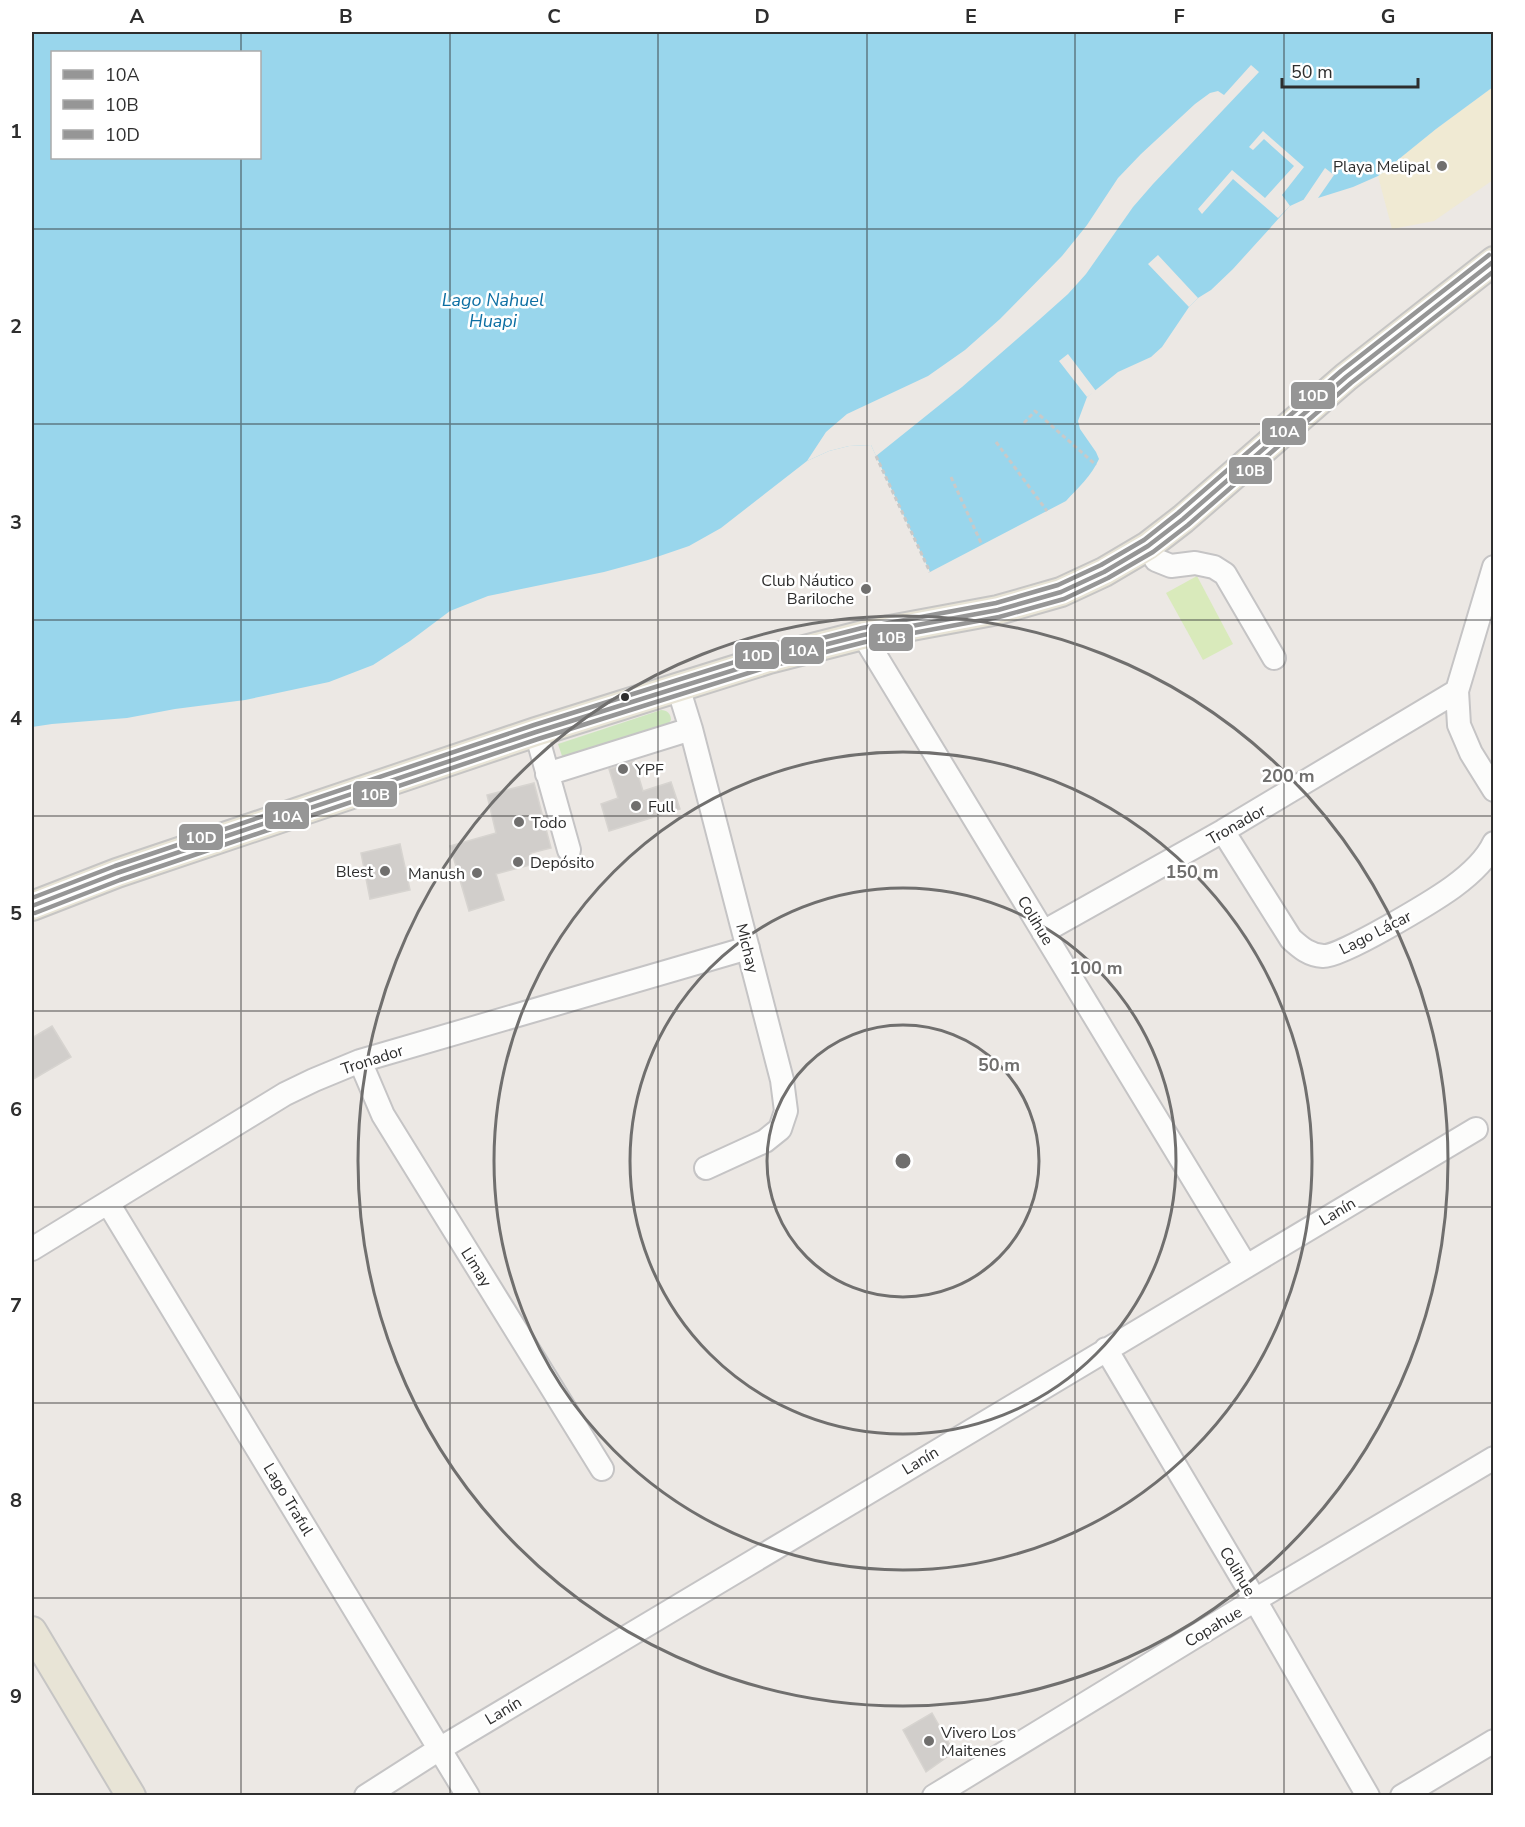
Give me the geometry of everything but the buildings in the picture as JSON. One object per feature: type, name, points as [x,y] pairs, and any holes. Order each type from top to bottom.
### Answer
[{"type":"main road","points":[[32,906],[117,873],[536,732],[769,659],[863,635],[998,610],[1061,592],[1104,572],[1148,546],[1183,519],[1346,377],[1494,261]]},
{"type":"main road","points":[[32,1631],[131,1796]]},
{"type":"street","points":[[1148,546],[1156,561],[1171,566],[1195,563],[1214,567],[1225,574],[1274,658]]},
{"type":"street","points":[[1494,567],[1456,691],[1459,725],[1471,753],[1494,790]]},
{"type":"street","name":"Colihue","points":[[863,635],[1246,1266]]},
{"type":"street","name":"Michay","points":[[678,687],[691,729],[782,1080],[786,1111],[780,1129],[765,1141],[706,1168]]},
{"type":"street","name":"Tronador","points":[[1043,932],[1223,831],[1456,691]]},
{"type":"street","points":[[547,774],[691,729]]},
{"type":"street","points":[[536,732],[569,850]]},
{"type":"street","name":"Lago Lácar","points":[[1223,831],[1291,939],[1305,952],[1325,957],[1350,947],[1415,911],[1454,886],[1474,868],[1494,843]]},
{"type":"street","name":"Tronador","points":[[32,1249],[285,1094],[314,1080],[360,1061],[748,948]]},
{"type":"street","name":"Limay","points":[[360,1061],[382,1115],[602,1469]]},
{"type":"street","name":"Lanín","points":[[366,1796],[441,1748],[1476,1129]]},
{"type":"street","name":"Lago Traful","points":[[108,1203],[441,1748],[468,1796]]},
{"type":"street","name":"Colihue","points":[[1106,1349],[1368,1796]]},
{"type":"street","name":"Copahue","points":[[934,1796],[1255,1600],[1494,1458]]},
{"type":"street","points":[[1402,1796],[1494,1741]]},
{"type":"path","points":[[1024,423],[1035,411],[1096,465]]},
{"type":"path","points":[[996,442],[1047,511]]},
{"type":"path","points":[[876,456],[930,572]]},
{"type":"path","points":[[951,477],[982,545]]},
{"type":"green space","points":[[1197,576],[1233,644],[1203,660],[1166,593]]},
{"type":"green space","points":[[661,710],[670,716],[671,720],[668,724],[564,762],[558,744]]},
{"type":"sand","name":"Playa Melipal","points":[[1493,87],[1493,180],[1434,221],[1392,229],[1378,176]]},
{"type":"water","name":"Lago Nahuel Huapi","points":[[32,32],[1493,32],[1493,87],[1378,176],[1353,187],[1318,198],[1303,200],[1290,206],[1233,269],[1189,307],[1162,347],[1151,357],[1118,372],[1087,397],[1078,421],[1080,429],[1099,459],[1089,476],[1066,501],[930,572],[871,445],[849,446],[829,451],[807,461],[721,528],[689,546],[604,572],[488,596],[450,611],[373,665],[329,682],[245,700],[127,718],[32,727]]},
{"type":"pier","points":[[1251,65],[1259,72],[1153,184],[1133,207],[1086,274],[1040,319],[962,387],[876,456],[871,445],[849,446],[829,451],[807,461],[826,432],[847,414],[928,376],[965,350],[1000,319],[1062,256],[1087,225],[1118,178],[1141,154],[1210,93],[1218,91],[1224,95]]},
{"type":"pier","points":[[1263,131],[1304,167],[1282,195],[1290,206],[1278,218],[1233,179],[1202,214],[1198,209],[1232,170],[1265,198],[1294,166],[1264,139],[1253,150],[1249,147]]},
{"type":"pier","points":[[1325,168],[1334,175],[1316,201],[1300,205]]},
{"type":"pier","points":[[1158,255],[1198,298],[1189,307],[1148,264]]},
{"type":"pier","points":[[1068,354],[1096,391],[1087,397],[1059,361]]},
{"type":"transit line","name":"10D","points":[[32,898],[115,866],[534,725],[767,652],[862,628],[996,603],[1058,585],[1101,565],[1144,540],[1341,371],[1489,255]]},
{"type":"transit line","name":"10A","points":[[32,906],[117,873],[536,732],[769,659],[863,635],[998,610],[1061,592],[1104,572],[1148,546],[1183,519],[1346,377],[1494,261]]},
{"type":"transit line","name":"10B","points":[[35,913],[120,880],[538,739],[771,666],[865,642],[999,617],[1064,599],[1108,578],[1153,552],[1188,525],[1351,383],[1494,271]]},
{"type":"place","name":"Playa Melipal","points":[[1442,166]]},
{"type":"place","name":"Club Náutico Bariloche","points":[[866,589]]},
{"type":"place","name":"YPF","points":[[623,769]]},
{"type":"place","name":"Full","points":[[636,806]]},
{"type":"place","name":"Todo","points":[[519,822]]},
{"type":"place","name":"Depósito","points":[[518,862]]},
{"type":"place","name":"Blest","points":[[385,871]]},
{"type":"place","name":"Manush","points":[[477,873]]},
{"type":"place","name":"Vivero Los Maitenes","points":[[929,1741]]}]
